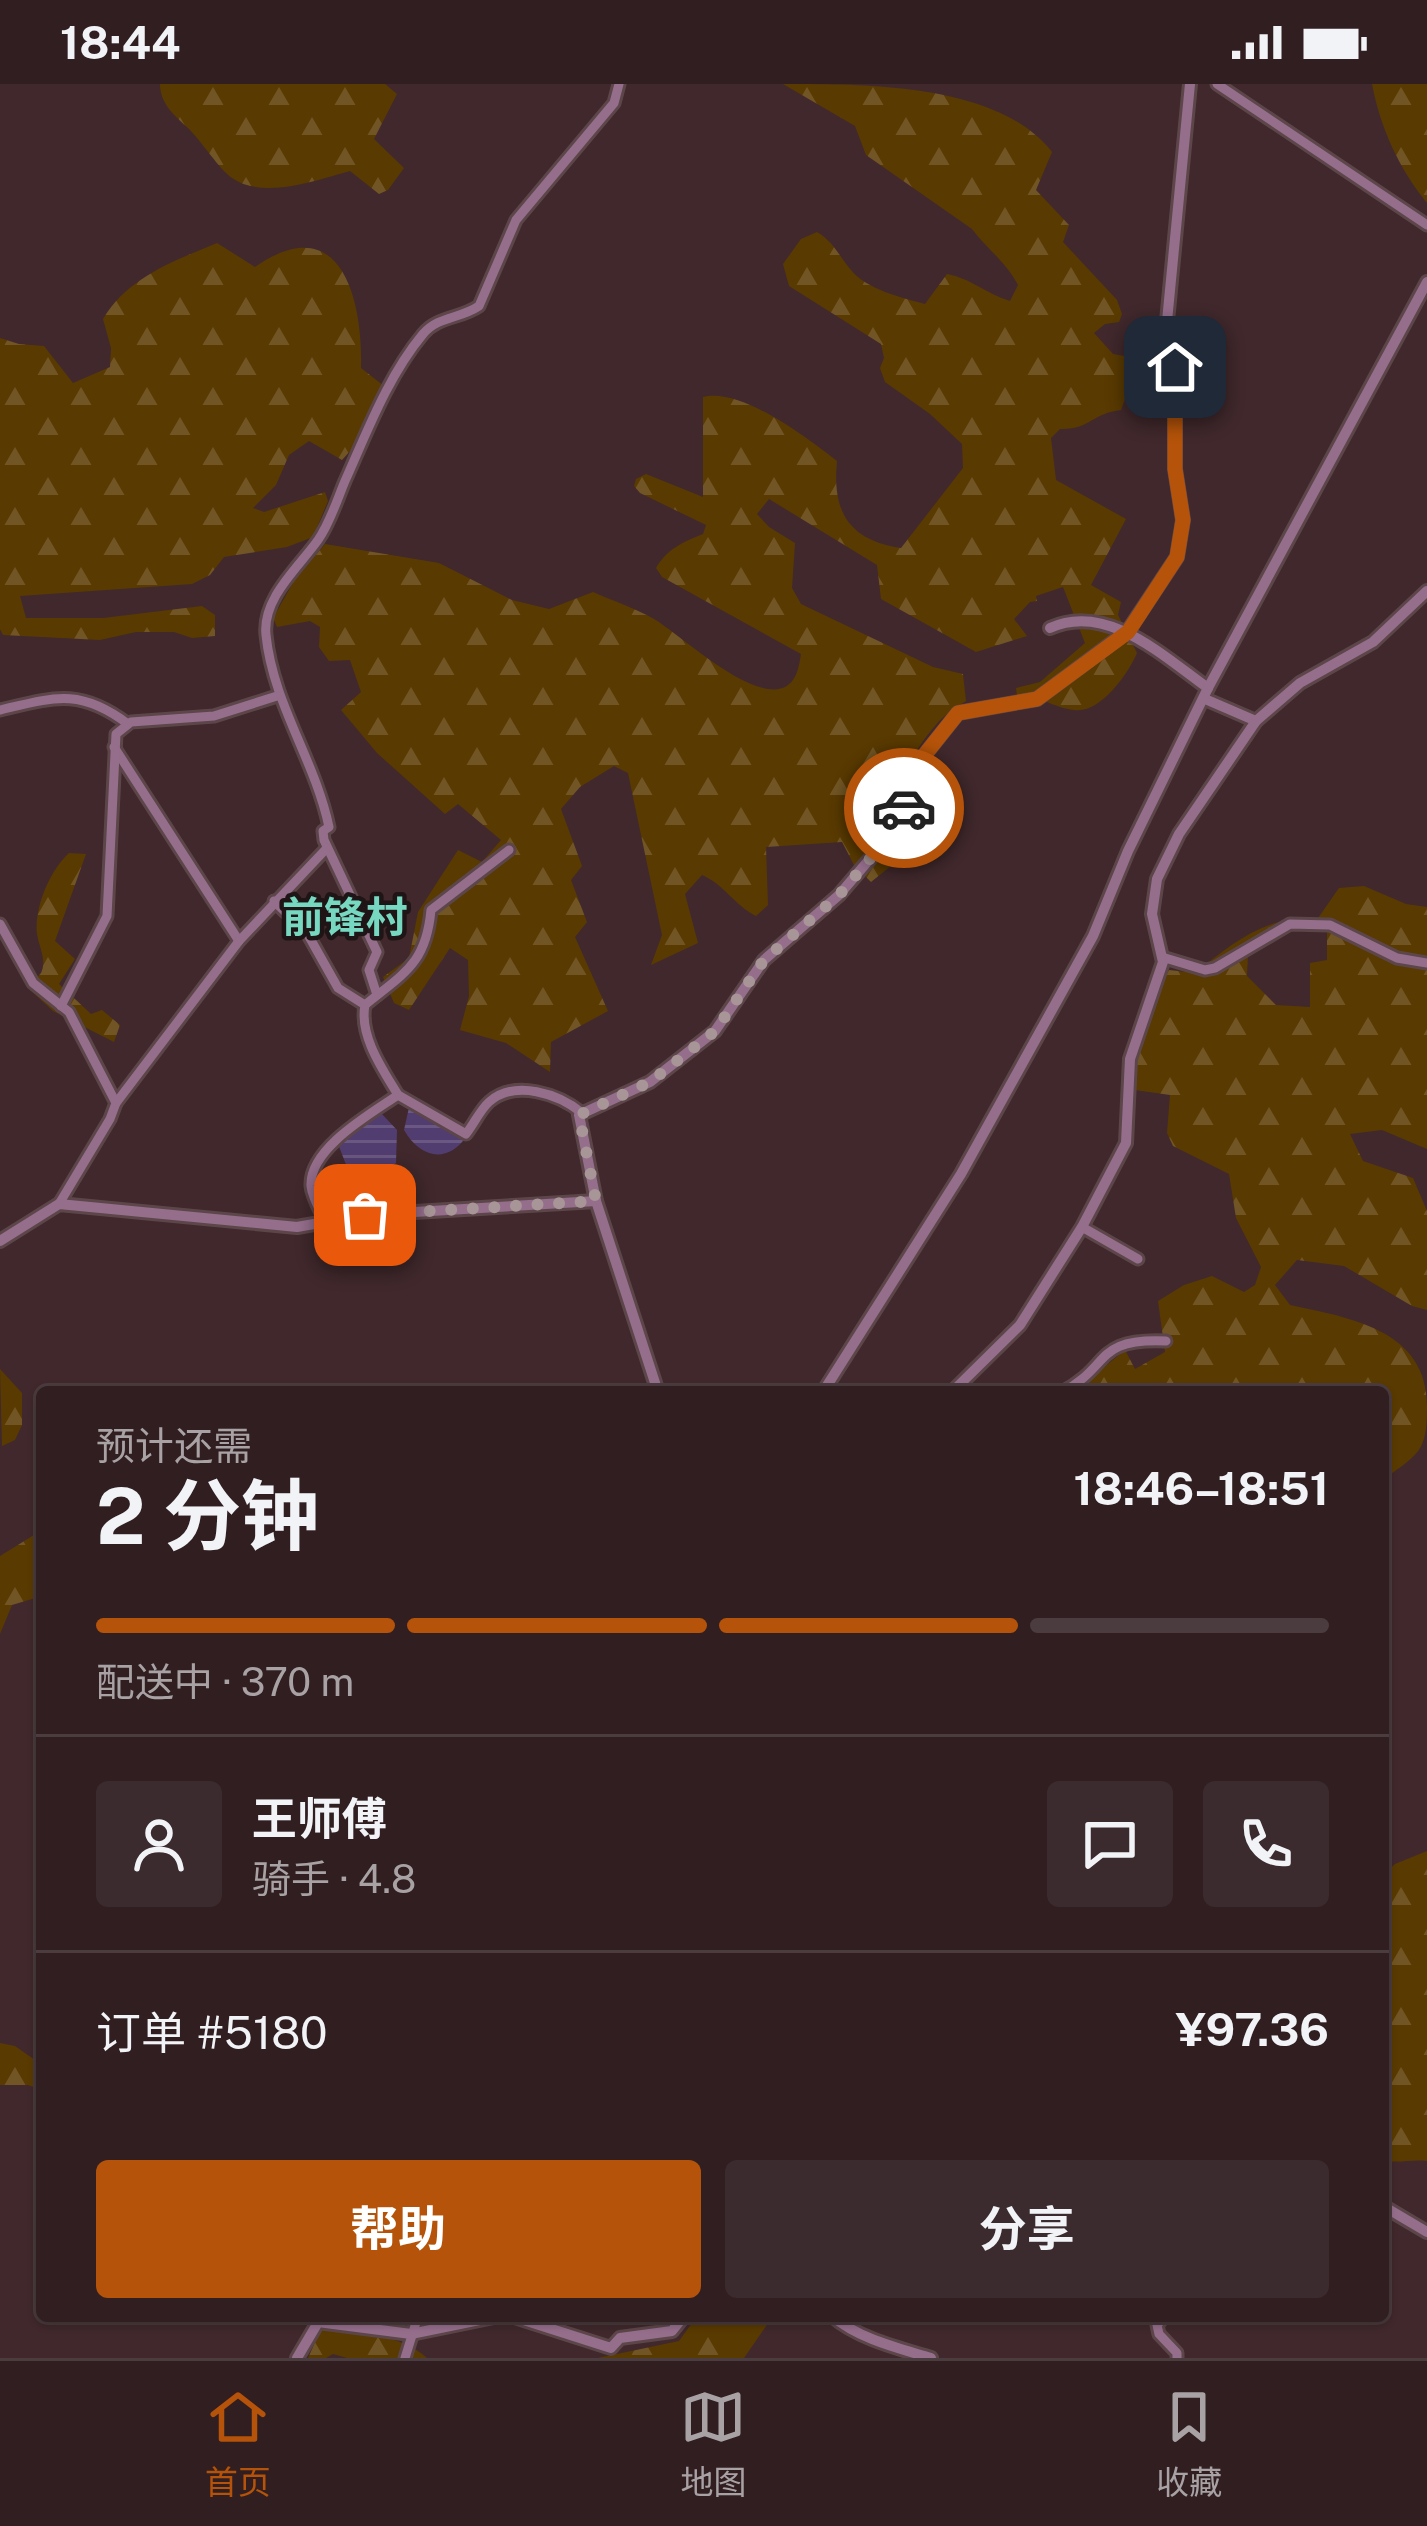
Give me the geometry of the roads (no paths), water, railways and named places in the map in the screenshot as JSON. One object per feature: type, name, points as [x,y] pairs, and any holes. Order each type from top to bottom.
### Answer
[{"type":"street","points":[[377,995],[369,970],[377,952],[327,848],[323,831],[329,827],[317,786],[278,696],[265,629],[269,613],[321,537],[407,356],[437,321],[479,306],[516,220],[614,103],[619,84]]},
{"type":"street","points":[[656,1386],[596,1201],[578,1119],[650,1082],[715,1031],[764,960],[839,895],[898,826],[915,767],[958,713],[1037,699],[1128,632],[1177,557],[1183,520],[1175,469],[1175,367],[1167,321],[1187,84]]},
{"type":"street","points":[[1217,84],[1427,225]]},
{"type":"street","points":[[827,1386],[961,1174],[1094,936],[1128,851],[1207,693],[1427,282]]},
{"type":"street","points":[[958,1386],[1020,1325],[1082,1227],[1126,1143],[1130,1060],[1162,957],[1152,914],[1157,879],[1179,833],[1256,721],[1300,683],[1373,642],[1427,591]]},
{"type":"street","points":[[1050,628],[1073,617],[1128,632],[1207,693],[1256,721]]},
{"type":"street","points":[[61,1006],[107,916],[116,734],[128,724],[214,716],[278,696]]},
{"type":"street","points":[[0,710],[49,698],[76,698],[104,707],[128,724]]},
{"type":"street","points":[[114,747],[239,941]]},
{"type":"street","points":[[0,1241],[59,1204],[116,1102],[239,941],[327,848]]},
{"type":"street","points":[[509,850],[431,910],[423,950],[414,965],[365,1005],[363,1017],[380,1065],[398,1095],[466,1134],[486,1104],[506,1092],[530,1091],[566,1099],[582,1113]]},
{"type":"street","points":[[274,901],[308,933],[338,988],[365,1005]]},
{"type":"street","points":[[0,923],[33,983],[69,1012],[116,1102]]},
{"type":"street","points":[[1162,957],[1205,970],[1290,924],[1330,925],[1397,958],[1427,963]]},
{"type":"street","points":[[326,1222],[311,1189],[317,1165],[347,1130],[398,1095]]},
{"type":"street","points":[[59,1204],[297,1227],[365,1215],[596,1201]]},
{"type":"street","points":[[1082,1227],[1138,1259]]},
{"type":"street","points":[[1073,1386],[1118,1344],[1166,1341]]},
{"type":"street","points":[[1389,2210],[1427,2232]]},
{"type":"street","points":[[297,2358],[318,2322]]},
{"type":"street","points":[[338,2322],[411,2334],[470,2322]]},
{"type":"street","points":[[405,2358],[416,2322]]},
{"type":"street","points":[[531,2322],[611,2348],[620,2338],[672,2331],[679,2322]]},
{"type":"street","points":[[843,2322],[869,2337],[931,2358]]},
{"type":"street","points":[[1160,2322],[1159,2334],[1177,2358]]},
{"type":"district","name":"前锋村","points":[[345,917]]}]
